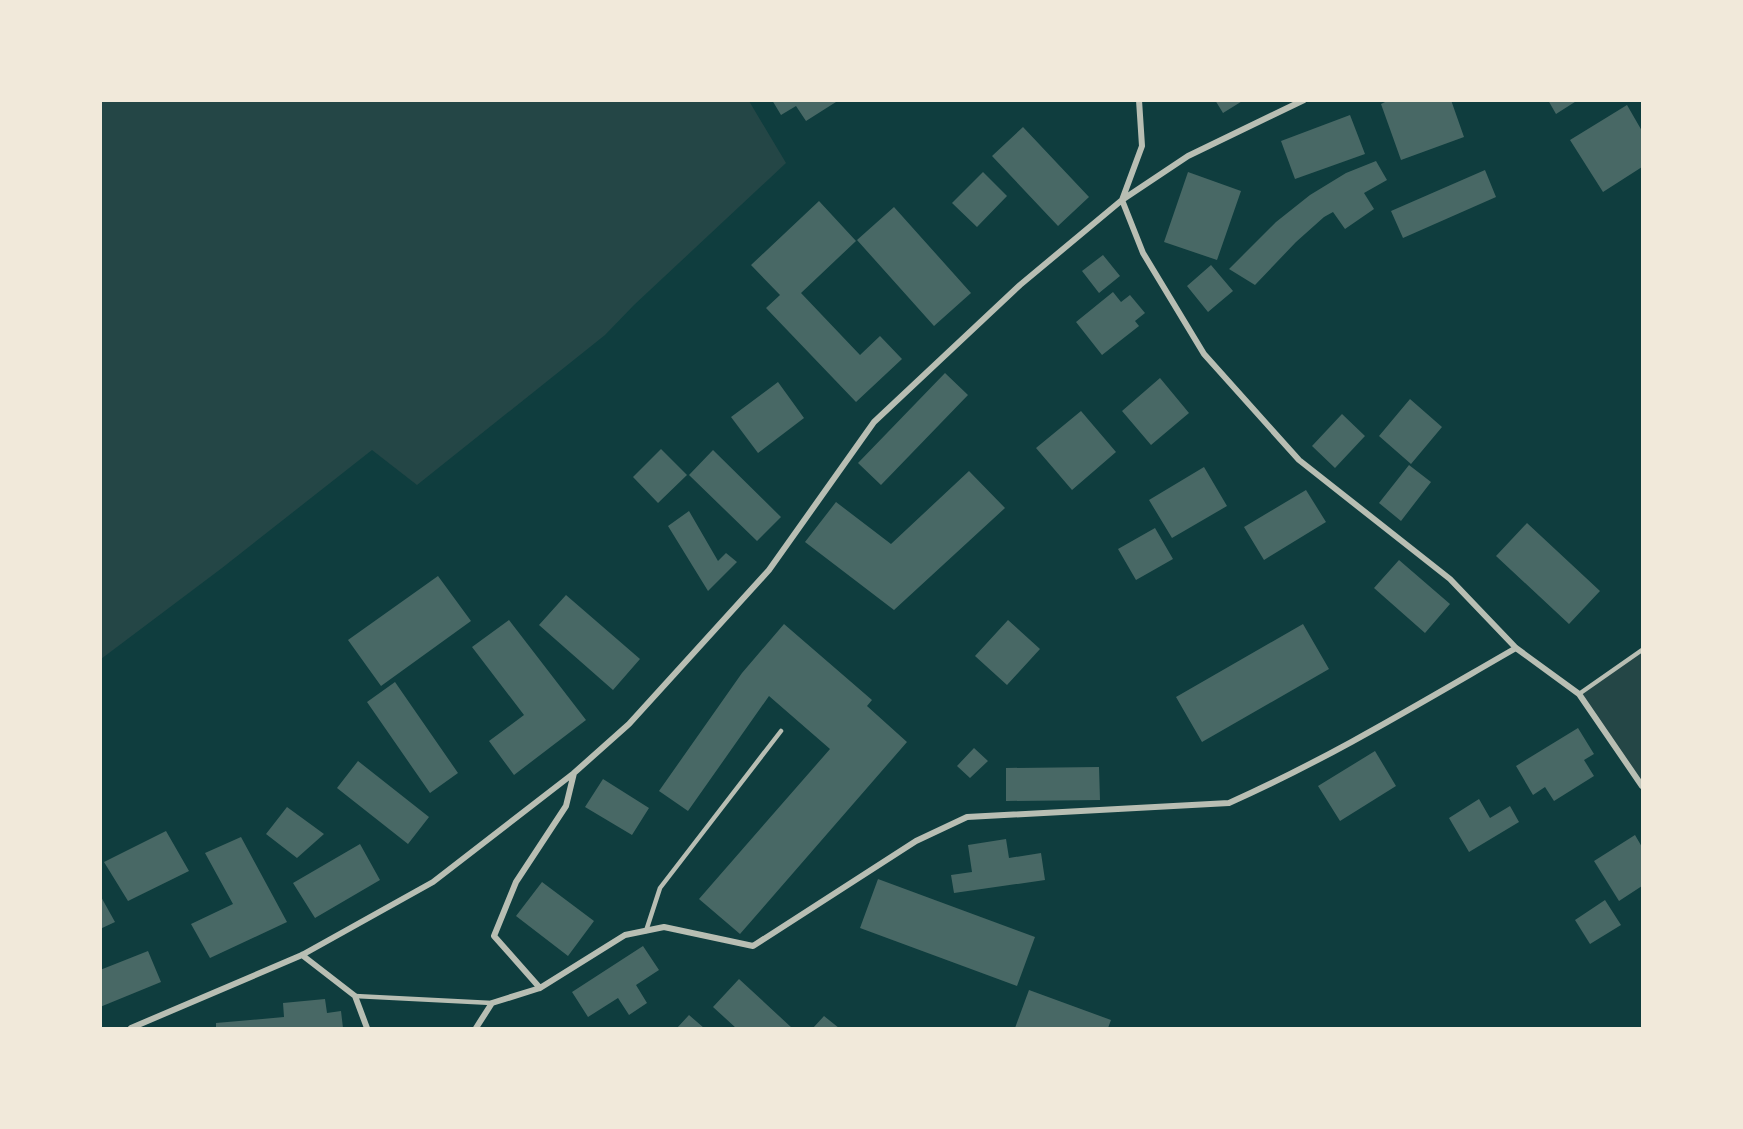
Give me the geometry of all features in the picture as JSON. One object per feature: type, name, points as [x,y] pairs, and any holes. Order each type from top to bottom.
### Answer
[{"type":"street","points":[[1139,100],[1142,146],[1122,200],[1143,253],[1204,354],[1299,460],[1450,579],[1516,648],[1579,694],[1642,786]]},
{"type":"street","points":[[131,1029],[302,955],[433,882],[573,773],[629,724],[768,570],[874,422],[1020,285],[1122,200],[1188,156],[1304,100]]},
{"type":"street","points":[[476,1029],[492,1003],[540,988],[625,935],[664,927],[753,946],[916,841],[968,817],[1229,803],[1274,782],[1516,648]]},
{"type":"street","points":[[540,988],[494,936],[516,882],[566,806],[573,773]]},
{"type":"street","points":[[302,955],[355,996],[367,1029]]},
{"type":"lane","points":[[1579,694],[1642,650]]},
{"type":"lane","points":[[646,931],[660,888],[781,731]]},
{"type":"lane","points":[[355,996],[492,1003]]},
{"type":"shaded area","points":[[101,100],[749,101],[786,163],[605,335],[417,485],[372,450],[222,568],[101,659]]},
{"type":"shaded area","points":[[1642,650],[1642,786],[1579,694]]},
{"type":"building","points":[[772,100],[835,100],[836,102],[806,121],[796,106],[781,115]]},
{"type":"building","points":[[1215,100],[1244,100],[1223,113]]},
{"type":"building","points":[[1389,100],[1451,100],[1464,137],[1401,160],[1381,104]]},
{"type":"building","points":[[1548,100],[1578,100],[1556,114]]},
{"type":"building","points":[[1627,105],[1642,131],[1642,167],[1603,192],[1570,140]]},
{"type":"building","points":[[1350,115],[1365,154],[1295,179],[1281,141]]},
{"type":"building","points":[[1023,127],[1089,197],[1058,226],[992,156]]},
{"type":"building","points":[[1376,161],[1387,180],[1364,193],[1374,209],[1345,229],[1333,212],[1324,217],[1296,242],[1255,285],[1229,269],[1276,222],[1310,195],[1346,173]]},
{"type":"building","points":[[1485,170],[1496,197],[1403,238],[1391,211]]},
{"type":"building","points":[[983,172],[1007,196],[977,227],[952,203]]},
{"type":"building","points":[[1188,172],[1241,191],[1217,260],[1164,242]]},
{"type":"building","points":[[819,201],[856,241],[801,293],[860,355],[880,336],[902,359],[856,402],[766,308],[780,295],[751,265]]},
{"type":"building","points":[[894,207],[971,293],[934,326],[857,240]]},
{"type":"building","points":[[1103,255],[1120,276],[1099,293],[1082,271]]},
{"type":"building","points":[[1211,265],[1233,291],[1208,312],[1187,286]]},
{"type":"building","points":[[1113,292],[1121,302],[1130,295],[1145,313],[1135,321],[1139,326],[1102,355],[1076,322]]},
{"type":"building","points":[[945,373],[968,395],[881,485],[858,463]]},
{"type":"building","points":[[1160,378],[1189,413],[1151,445],[1122,411]]},
{"type":"building","points":[[778,382],[804,418],[758,453],[731,417]]},
{"type":"building","points":[[1410,399],[1442,427],[1411,464],[1379,436]]},
{"type":"building","points":[[1081,411],[1116,452],[1072,490],[1036,448]]},
{"type":"building","points":[[1342,414],[1365,436],[1335,468],[1312,446]]},
{"type":"building","points":[[661,449],[687,475],[658,503],[633,477]]},
{"type":"building","points":[[713,450],[781,517],[757,541],[689,475]]},
{"type":"building","points":[[1409,465],[1431,482],[1401,521],[1379,503]]},
{"type":"building","points":[[1204,467],[1227,506],[1172,538],[1149,500]]},
{"type":"building","points":[[969,471],[1005,508],[894,610],[805,542],[836,502],[891,544]]},
{"type":"building","points":[[1306,490],[1326,522],[1264,560],[1244,527]]},
{"type":"building","points":[[689,511],[718,561],[726,553],[737,562],[708,591],[668,526]]},
{"type":"building","points":[[1527,523],[1600,591],[1569,624],[1496,556]]},
{"type":"building","points":[[1155,528],[1173,559],[1136,580],[1118,549]]},
{"type":"building","points":[[1399,560],[1450,604],[1425,633],[1374,588]]},
{"type":"building","points":[[438,576],[471,621],[381,686],[348,640]]},
{"type":"building","points":[[566,595],[640,659],[613,690],[539,625]]},
{"type":"building","points":[[509,620],[586,720],[514,775],[489,741],[524,715],[472,647]]},
{"type":"building","points":[[1008,620],[1040,649],[1007,685],[975,656]]},
{"type":"building","points":[[784,624],[872,700],[867,706],[907,742],[740,934],[699,899],[830,749],[769,696],[688,811],[659,791],[742,673]]},
{"type":"building","points":[[1303,624],[1329,669],[1202,742],[1176,697]]},
{"type":"building","points":[[395,682],[458,773],[430,793],[367,702]]},
{"type":"building","points":[[1578,728],[1594,754],[1584,760],[1594,776],[1554,801],[1545,787],[1533,795],[1516,766]]},
{"type":"building","points":[[974,748],[988,761],[970,778],[957,766]]},
{"type":"building","points":[[1375,751],[1396,786],[1340,821],[1318,786]]},
{"type":"building","points":[[358,761],[429,817],[408,844],[337,788]]},
{"type":"building","points":[[1099,767],[1100,800],[1006,801],[1006,768]]},
{"type":"building","points":[[603,779],[649,808],[632,835],[585,807]]},
{"type":"building","points":[[1479,799],[1490,818],[1510,806],[1519,822],[1469,852],[1449,818]]},
{"type":"building","points":[[287,807],[324,834],[297,858],[266,834]]},
{"type":"building","points":[[166,831],[189,871],[128,901],[104,862]]},
{"type":"building","points":[[1635,835],[1642,847],[1642,886],[1619,901],[1594,861]]},
{"type":"building","points":[[241,837],[287,922],[210,958],[191,924],[233,904],[205,853]]},
{"type":"building","points":[[1006,839],[1009,858],[1041,853],[1045,880],[954,893],[951,875],[972,872],[968,845]]},
{"type":"building","points":[[360,844],[380,880],[315,918],[293,883]]},
{"type":"building","points":[[878,879],[1035,937],[1017,986],[860,928]]},
{"type":"building","points":[[542,882],[594,921],[568,956],[516,916]]},
{"type":"building","points":[[100,895],[115,922],[100,929]]},
{"type":"building","points":[[1605,900],[1621,925],[1590,944],[1575,920]]},
{"type":"building","points":[[643,946],[659,970],[636,985],[647,1003],[629,1015],[618,998],[588,1017],[572,992]]},
{"type":"building","points":[[148,951],[161,982],[100,1007],[100,970]]},
{"type":"building","points":[[739,979],[792,1028],[736,1028],[713,1007]]},
{"type":"building","points":[[1029,990],[1111,1020],[1108,1028],[1015,1028]]},
{"type":"building","points":[[325,999],[327,1013],[341,1011],[343,1028],[216,1028],[216,1023],[284,1017],[283,1003]]},
{"type":"building","points":[[689,1015],[704,1028],[677,1028]]},
{"type":"building","points":[[824,1016],[839,1028],[813,1028]]}]
